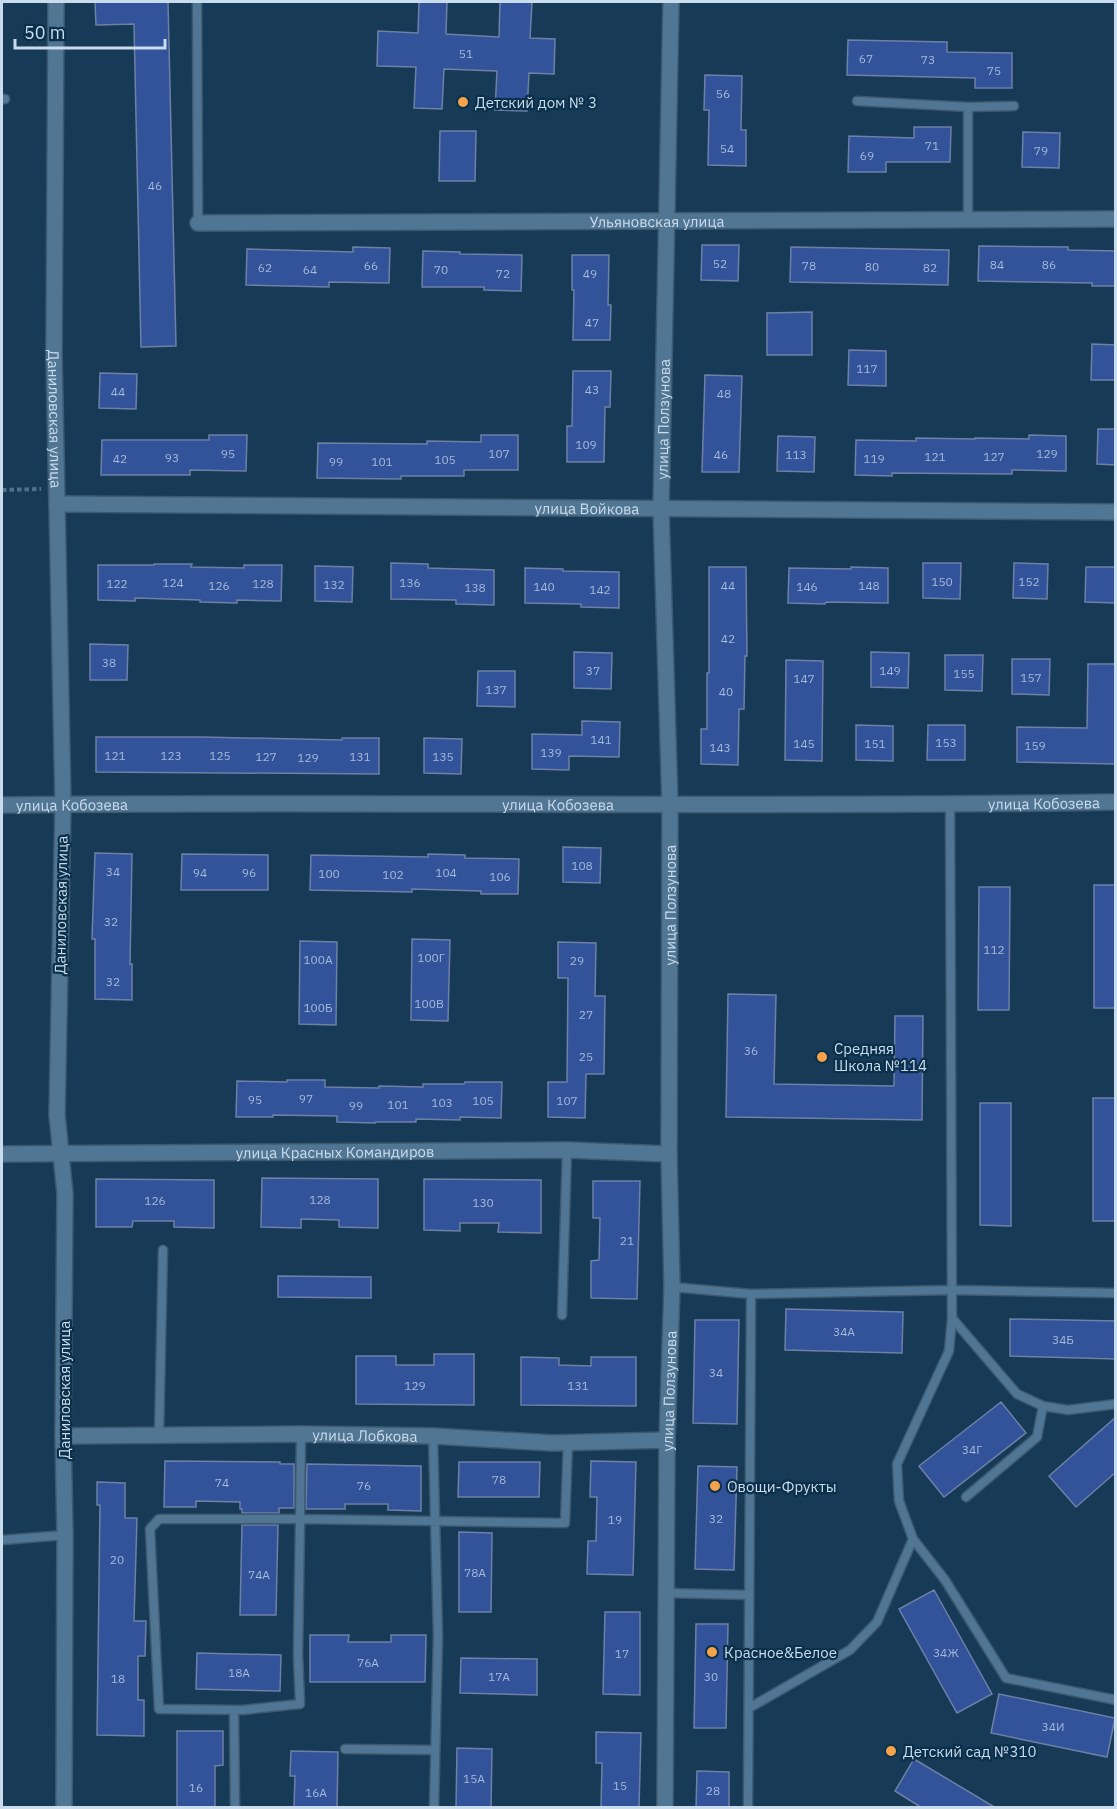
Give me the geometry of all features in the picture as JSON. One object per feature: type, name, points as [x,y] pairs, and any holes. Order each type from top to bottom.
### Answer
[{"type":"street","name":"Даниловская улица","points":[[56,2],[54,355],[63,804],[57,1114],[65,1194],[64,1808]]},
{"type":"street","name":"улица Ползунова","points":[[665,1808],[667,1440],[672,1287],[669,1154],[670,805],[661,509],[671,2]]},
{"type":"street","name":"Ульяновская улица","points":[[198,223],[1116,219]]},
{"type":"street","name":"улица Войкова","points":[[57,496],[661,509],[1116,513]]},
{"type":"street","name":"улица Кобозева","points":[[2,805],[950,804],[1116,801]]},
{"type":"street","name":"улица Красных Командиров","points":[[2,1154],[567,1150],[669,1154]]},
{"type":"street","name":"улица Лобкова","points":[[63,1436],[301,1434],[433,1436],[568,1442],[667,1440]]},
{"type":"lane","points":[[197,2],[198,223]]},
{"type":"lane","points":[[857,101],[968,107],[1014,106]]},
{"type":"lane","points":[[968,107],[968,219]]},
{"type":"lane","points":[[950,804],[952,1318],[949,1351],[897,1464],[899,1501],[913,1539],[945,1580],[1006,1678],[1116,1700]]},
{"type":"lane","points":[[562,1315],[567,1150]]},
{"type":"lane","points":[[159,1435],[163,1250]]},
{"type":"lane","points":[[672,1287],[751,1294],[952,1290],[1116,1293]]},
{"type":"lane","points":[[748,1808],[751,1294]]},
{"type":"lane","points":[[952,1318],[1017,1394],[1043,1406],[1068,1410],[1116,1404]]},
{"type":"lane","points":[[966,1497],[1037,1437],[1043,1406]]},
{"type":"lane","points":[[301,1434],[300,1519],[298,1655],[300,1704],[234,1710],[159,1709],[150,1529],[159,1519],[300,1519],[565,1523],[568,1442]]},
{"type":"lane","points":[[433,1436],[438,1636],[434,1808]]},
{"type":"lane","points":[[2,1540],[65,1535]]},
{"type":"lane","points":[[749,1708],[849,1650],[877,1622],[913,1539]]},
{"type":"lane","points":[[667,1593],[749,1595]]},
{"type":"lane","points":[[234,1710],[235,1808]]},
{"type":"lane","points":[[345,1749],[434,1750]]},
{"type":"path","points":[[2,490],[57,496]]},
{"type":"building","points":[[95,2],[168,2],[176,346],[141,347],[134,24],[96,25]]},
{"type":"building","points":[[419,2],[447,2],[446,34],[499,37],[500,2],[532,2],[530,38],[555,39],[554,74],[529,73],[527,111],[495,110],[497,71],[444,69],[442,109],[414,108],[416,67],[377,66],[378,31],[418,33]]},
{"type":"building","points":[[848,40],[947,42],[947,52],[1012,53],[1012,88],[975,88],[975,78],[847,75]]},
{"type":"building","points":[[705,75],[742,76],[741,130],[746,130],[746,166],[708,165],[709,110],[704,110]]},
{"type":"building","points":[[914,127],[951,127],[950,162],[886,162],[886,172],[848,172],[849,136],[914,138]]},
{"type":"building","points":[[440,131],[476,131],[475,181],[439,181]]},
{"type":"building","points":[[1023,132],[1060,133],[1059,168],[1022,167]]},
{"type":"building","points":[[702,245],[739,245],[738,281],[701,280]]},
{"type":"building","points":[[979,246],[1068,247],[1068,250],[1116,251],[1116,286],[1092,286],[1092,283],[978,281]]},
{"type":"building","points":[[353,247],[390,248],[389,283],[329,282],[329,287],[246,285],[247,249],[353,252]]},
{"type":"building","points":[[791,247],[949,250],[948,285],[790,282]]},
{"type":"building","points":[[423,251],[522,255],[521,291],[484,290],[484,287],[422,287]]},
{"type":"building","points":[[572,255],[609,255],[610,340],[573,340]]},
{"type":"building","points":[[812,312],[812,355],[767,355],[767,313]]},
{"type":"building","points":[[1092,344],[1116,345],[1116,380],[1091,380]]},
{"type":"building","points":[[849,350],[886,351],[886,386],[848,385]]},
{"type":"building","points":[[573,371],[611,371],[610,407],[605,407],[604,462],[567,462],[567,426],[572,426]]},
{"type":"building","points":[[100,373],[137,374],[136,409],[99,408]]},
{"type":"building","points":[[705,375],[742,376],[739,472],[702,472]]},
{"type":"building","points":[[1098,429],[1116,429],[1116,465],[1097,464]]},
{"type":"building","points":[[209,435],[247,435],[246,471],[190,470],[190,475],[101,475],[102,440],[209,440]]},
{"type":"building","points":[[481,435],[518,435],[518,470],[464,470],[464,476],[401,476],[401,479],[317,478],[318,443],[481,442]]},
{"type":"building","points":[[1029,435],[1066,436],[1066,471],[1012,470],[1012,474],[855,475],[856,440],[1029,439]]},
{"type":"building","points":[[778,436],[815,437],[814,472],[777,471]]},
{"type":"building","points":[[391,563],[428,564],[428,568],[494,570],[494,605],[456,604],[456,600],[391,599]]},
{"type":"building","points":[[923,563],[961,563],[960,599],[923,598]]},
{"type":"building","points":[[1014,563],[1048,564],[1047,599],[1013,598]]},
{"type":"building","points":[[154,564],[244,568],[244,565],[282,565],[281,601],[237,600],[237,603],[135,598],[135,601],[98,600],[98,565]]},
{"type":"building","points":[[315,566],[353,567],[352,602],[315,601]]},
{"type":"building","points":[[709,567],[746,567],[747,656],[745,656],[744,709],[739,709],[738,765],[701,764],[701,729],[707,729]]},
{"type":"building","points":[[851,567],[888,568],[888,603],[788,603],[789,568],[851,569]]},
{"type":"building","points":[[1086,567],[1116,567],[1116,603],[1085,602]]},
{"type":"building","points":[[525,568],[619,572],[619,608],[581,607],[581,604],[525,603]]},
{"type":"building","points":[[90,644],[128,645],[127,680],[90,680]]},
{"type":"building","points":[[574,652],[612,653],[611,689],[574,688]]},
{"type":"building","points":[[871,652],[909,653],[908,688],[871,687]]},
{"type":"building","points":[[945,655],[983,655],[982,691],[945,690]]},
{"type":"building","points":[[1012,659],[1050,659],[1049,695],[1012,694]]},
{"type":"building","points":[[786,660],[823,661],[822,761],[785,760]]},
{"type":"building","points":[[1088,664],[1116,664],[1116,764],[1017,762],[1017,727],[1087,728]]},
{"type":"building","points":[[478,671],[515,671],[515,707],[477,706]]},
{"type":"building","points":[[582,721],[620,722],[619,757],[569,756],[569,770],[532,769],[532,734],[582,735]]},
{"type":"building","points":[[856,725],[893,726],[893,761],[856,760]]},
{"type":"building","points":[[928,725],[965,725],[965,760],[927,760]]},
{"type":"building","points":[[96,737],[342,740],[342,738],[379,738],[379,774],[96,772]]},
{"type":"building","points":[[424,738],[462,739],[461,774],[424,773]]},
{"type":"building","points":[[563,847],[601,848],[600,883],[563,882]]},
{"type":"building","points":[[95,853],[132,854],[130,964],[132,964],[132,1000],[95,999],[95,939],[92,939]]},
{"type":"building","points":[[182,854],[268,855],[268,890],[181,890]]},
{"type":"building","points":[[428,854],[465,855],[465,858],[519,859],[518,894],[412,889],[412,892],[310,890],[311,855],[428,857]]},
{"type":"building","points":[[1094,885],[1116,885],[1116,1008],[1094,1008]]},
{"type":"building","points":[[979,887],[1010,887],[1009,1010],[978,1010]]},
{"type":"building","points":[[412,939],[450,940],[448,1021],[411,1020]]},
{"type":"building","points":[[300,941],[337,942],[336,1025],[299,1024]]},
{"type":"building","points":[[558,942],[596,943],[595,996],[605,996],[604,1074],[586,1074],[585,1118],[548,1117],[548,1082],[567,1082],[568,978],[558,978]]},
{"type":"building","points":[[728,994],[776,995],[774,1084],[894,1086],[895,1016],[923,1016],[922,1120],[726,1117]]},
{"type":"building","points":[[287,1080],[325,1080],[325,1087],[379,1088],[379,1086],[423,1087],[423,1084],[502,1082],[501,1118],[460,1117],[460,1120],[416,1119],[416,1122],[375,1123],[337,1122],[337,1116],[236,1117],[237,1081],[287,1082]]},
{"type":"building","points":[[1093,1098],[1116,1098],[1116,1221],[1093,1221]]},
{"type":"building","points":[[980,1103],[1011,1103],[1011,1226],[980,1225]]},
{"type":"building","points":[[262,1178],[378,1179],[378,1228],[339,1227],[339,1220],[301,1219],[301,1228],[261,1227]]},
{"type":"building","points":[[96,1179],[214,1180],[214,1228],[174,1227],[174,1221],[133,1221],[132,1227],[96,1227]]},
{"type":"building","points":[[424,1179],[541,1180],[541,1233],[498,1232],[499,1223],[460,1223],[460,1231],[424,1230]]},
{"type":"building","points":[[593,1181],[640,1181],[637,1299],[591,1298],[591,1261],[599,1260],[600,1218],[593,1218]]},
{"type":"building","points":[[278,1276],[371,1277],[371,1298],[278,1297]]},
{"type":"building","points":[[786,1309],[903,1312],[902,1353],[785,1350]]},
{"type":"building","points":[[1010,1319],[1116,1321],[1116,1359],[1010,1356]]},
{"type":"building","points":[[695,1320],[739,1320],[737,1424],[693,1423]]},
{"type":"building","points":[[434,1354],[474,1354],[474,1405],[356,1404],[356,1356],[396,1356],[396,1365],[434,1365]]},
{"type":"building","points":[[521,1357],[559,1358],[559,1365],[591,1366],[591,1357],[636,1357],[636,1406],[521,1405]]},
{"type":"building","points":[[1001,1402],[1026,1433],[944,1497],[919,1466]]},
{"type":"building","points":[[1116,1417],[1116,1472],[1076,1507],[1049,1476]]},
{"type":"building","points":[[165,1461],[294,1464],[294,1508],[279,1508],[279,1513],[242,1513],[240,1502],[196,1501],[196,1507],[164,1507]]},
{"type":"building","points":[[591,1461],[636,1462],[633,1575],[587,1574],[588,1541],[596,1541],[597,1497],[590,1497]]},
{"type":"building","points":[[459,1462],[540,1462],[539,1497],[458,1497]]},
{"type":"building","points":[[307,1464],[421,1466],[421,1511],[388,1510],[388,1504],[345,1504],[345,1509],[306,1509]]},
{"type":"building","points":[[698,1466],[737,1467],[734,1570],[695,1569]]},
{"type":"building","points":[[97,1482],[125,1483],[125,1518],[137,1518],[134,1621],[146,1621],[145,1656],[138,1656],[138,1700],[144,1700],[144,1736],[97,1735],[100,1505],[97,1505]]},
{"type":"building","points":[[242,1525],[278,1525],[276,1615],[240,1615]]},
{"type":"building","points":[[459,1532],[492,1533],[491,1612],[459,1612]]},
{"type":"building","points":[[934,1590],[992,1694],[957,1713],[899,1609]]},
{"type":"building","points":[[605,1612],[640,1612],[640,1695],[603,1694]]},
{"type":"building","points":[[696,1624],[728,1624],[726,1728],[694,1728]]},
{"type":"building","points":[[310,1635],[349,1635],[348,1642],[391,1642],[391,1635],[426,1635],[425,1682],[310,1682]]},
{"type":"building","points":[[197,1653],[281,1655],[280,1691],[196,1689]]},
{"type":"building","points":[[461,1658],[537,1659],[537,1695],[460,1693]]},
{"type":"building","points":[[999,1694],[1115,1718],[1107,1757],[991,1733]]},
{"type":"building","points":[[177,1731],[223,1731],[223,1765],[215,1766],[215,1808],[177,1808]]},
{"type":"building","points":[[596,1732],[641,1733],[639,1808],[601,1808],[602,1763],[596,1763]]},
{"type":"building","points":[[457,1748],[492,1749],[491,1808],[456,1808]]},
{"type":"building","points":[[291,1751],[338,1752],[337,1808],[294,1808],[295,1776],[290,1776]]},
{"type":"building","points":[[914,1759],[996,1808],[922,1808],[895,1791]]},
{"type":"building","points":[[697,1771],[729,1772],[729,1808],[696,1808]]},
{"type":"place","name":"Детский дом № 3","points":[[463,102]]},
{"type":"place","name":"Средняя Школа №114","points":[[822,1057]]},
{"type":"place","name":"Овощи-Фрукты","points":[[715,1486]]},
{"type":"place","name":"Красное&Белое","points":[[712,1652]]},
{"type":"place","name":"Детский сад №310","points":[[891,1751]]}]
